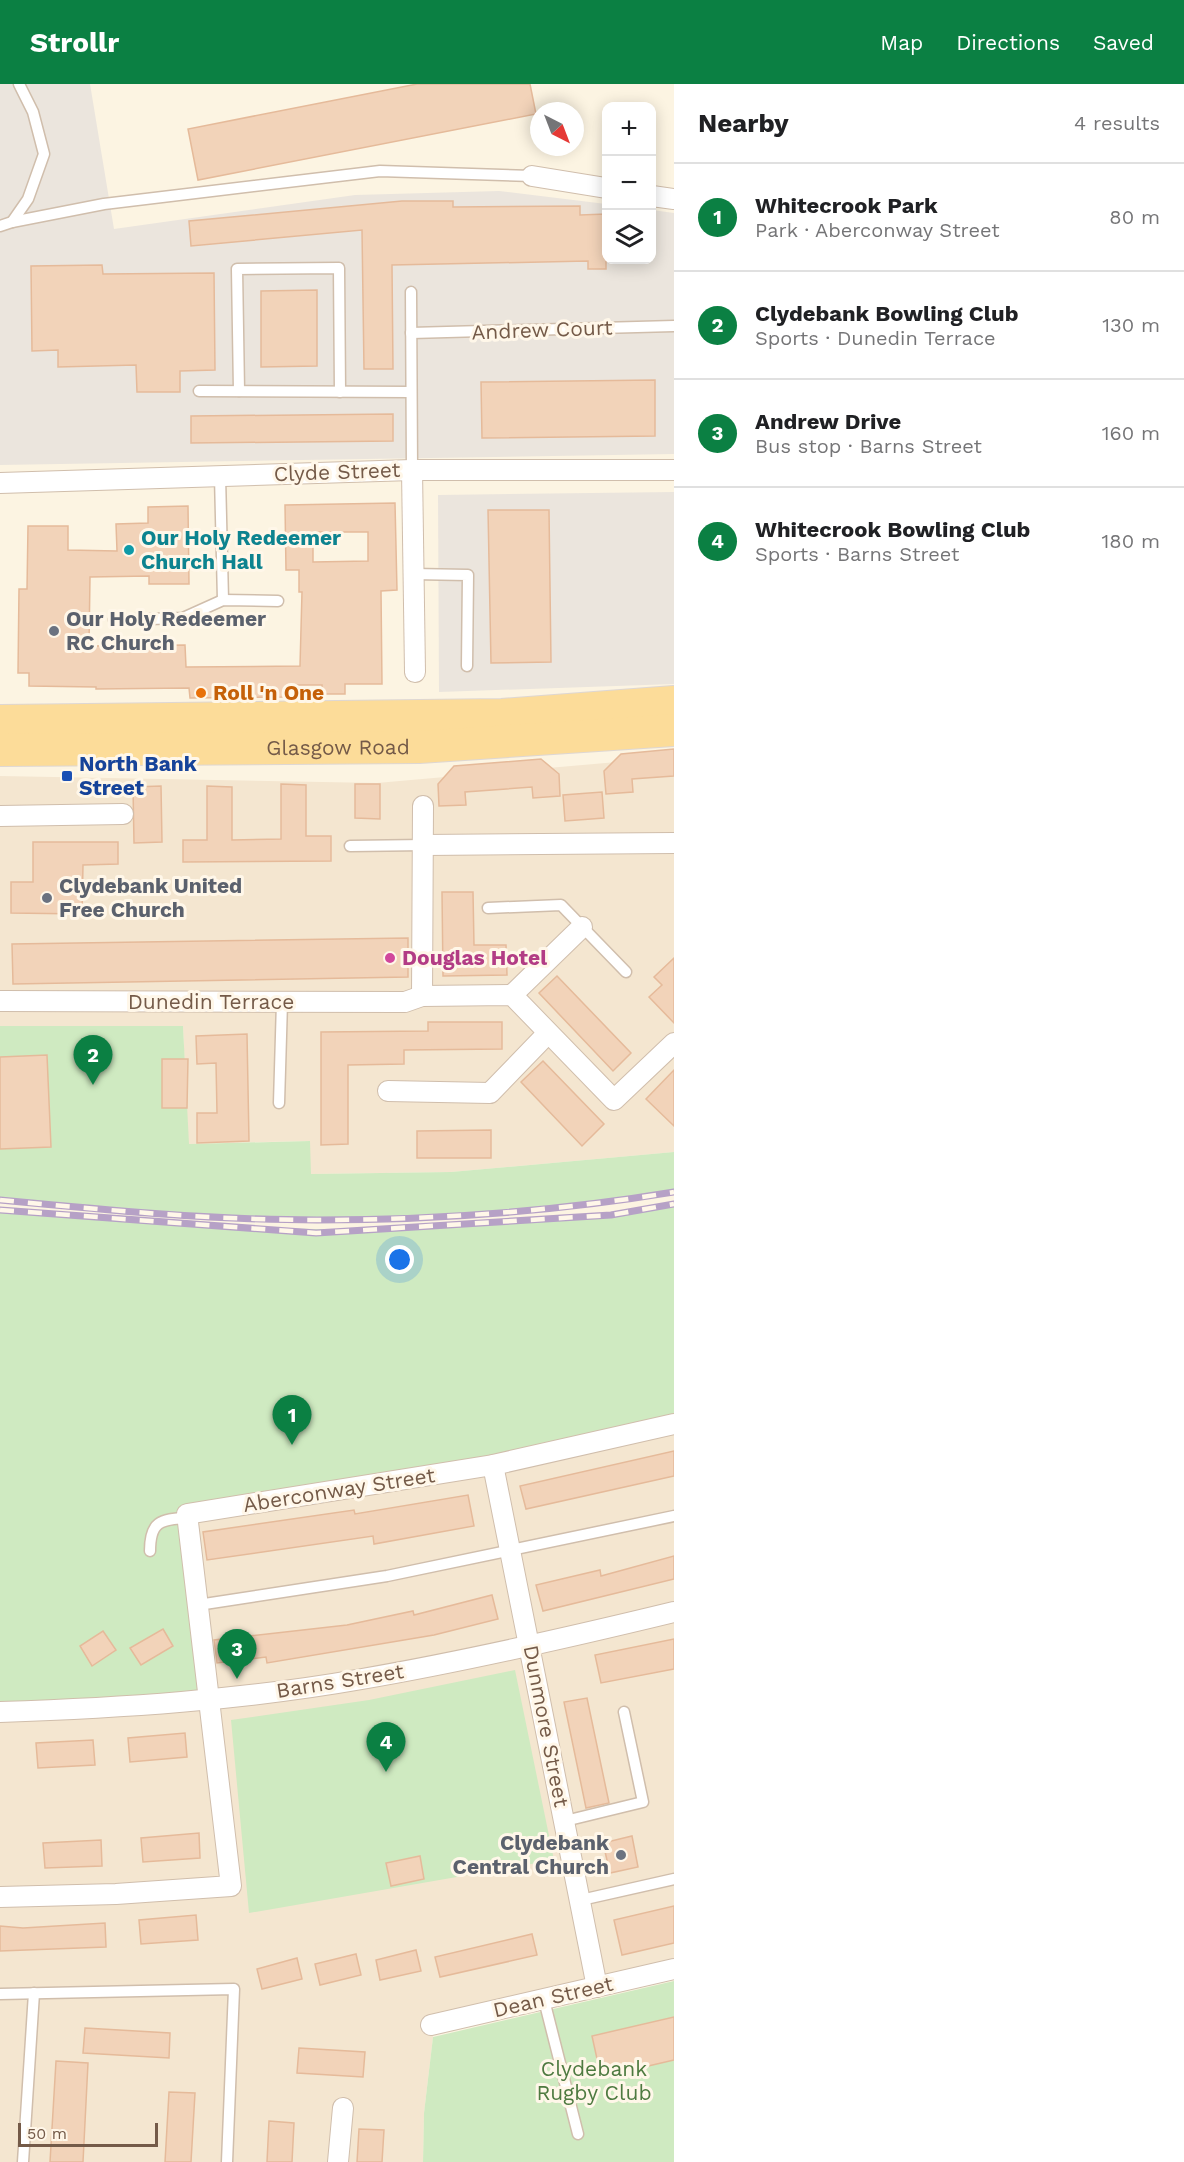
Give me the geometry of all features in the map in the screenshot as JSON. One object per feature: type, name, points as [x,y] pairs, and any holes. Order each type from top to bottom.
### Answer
[{"type":"main road","name":"Glasgow Road","points":[[0,721],[502,715],[674,702]]},
{"type":"main road","name":"Glasgow Road","points":[[0,750],[419,747],[674,730]]},
{"type":"street","points":[[532,176],[602,187]]},
{"type":"street","points":[[656,197],[674,199]]},
{"type":"street","points":[[412,470],[415,672]]},
{"type":"street","name":"Clyde Street","points":[[0,483],[412,470],[674,470]]},
{"type":"street","points":[[422,996],[425,845],[423,806]]},
{"type":"street","points":[[0,816],[123,814]]},
{"type":"street","points":[[425,845],[674,843]]},
{"type":"street","points":[[582,927],[512,995],[614,1100],[674,1043]]},
{"type":"street","name":"Dunedin Terrace","points":[[0,1001],[405,1002],[422,996],[512,995]]},
{"type":"street","points":[[388,1091],[490,1093],[549,1033]]},
{"type":"street","name":"Aberconway Street","points":[[187,1518],[187,1514],[493,1465],[674,1424]]},
{"type":"street","name":"Dunmore Street","points":[[493,1465],[597,1987]]},
{"type":"street","points":[[0,1897],[116,1894],[231,1886],[211,1700],[187,1518]]},
{"type":"street","name":"Barns Street","points":[[0,1712],[103,1709],[211,1700],[361,1680],[530,1647],[674,1612]]},
{"type":"street","name":"Dean Street","points":[[431,2025],[674,1969]]},
{"type":"street","points":[[338,2162],[343,2108]]},
{"type":"lane","points":[[12,222],[28,199],[44,154],[33,112],[19,84]]},
{"type":"lane","points":[[0,226],[104,204],[380,171],[532,176]]},
{"type":"lane","points":[[239,391],[237,269],[339,268],[340,392]]},
{"type":"lane","points":[[411,292],[412,470]]},
{"type":"lane","name":"Andrew Court","points":[[411,333],[674,326]]},
{"type":"lane","points":[[199,391],[411,392]]},
{"type":"lane","points":[[220,476],[223,600]]},
{"type":"lane","points":[[413,574],[468,575],[467,666]]},
{"type":"lane","points":[[114,620],[183,618],[223,600],[278,601]]},
{"type":"lane","points":[[350,846],[425,845]]},
{"type":"lane","points":[[488,908],[561,905],[626,972]]},
{"type":"lane","points":[[279,1104],[282,1002]]},
{"type":"lane","points":[[198,1605],[387,1576],[511,1552],[674,1516]]},
{"type":"lane","points":[[150,1551],[150,1534],[157,1525],[167,1519],[187,1518]]},
{"type":"lane","points":[[565,1821],[643,1802],[624,1712]]},
{"type":"lane","points":[[581,1900],[674,1879]]},
{"type":"lane","points":[[0,1994],[234,1989],[227,2162]]},
{"type":"lane","points":[[23,2162],[34,1993]]},
{"type":"lane","points":[[544,2000],[578,2134]]},
{"type":"shaded area","points":[[0,84],[90,84],[114,229],[355,195],[499,191],[602,204],[602,264],[656,264],[656,211],[674,213],[674,454],[0,465]]},
{"type":"shaded area","points":[[674,492],[674,684],[439,692],[438,495]]},
{"type":"shaded area","points":[[674,757],[674,1152],[451,1172],[310,1174],[309,1141],[188,1144],[183,1026],[0,1026],[0,776],[377,783]]},
{"type":"shaded area","points":[[674,1424],[674,1969],[431,2025],[433,2037],[424,2113],[423,2162],[0,2162],[0,1712],[187,1514]]},
{"type":"green space","points":[[0,1026],[183,1026],[189,1144],[310,1141],[311,1174],[451,1172],[674,1152],[674,1192],[609,1203],[462,1214],[316,1220],[0,1200]]},
{"type":"green space","points":[[674,1204],[674,1424],[187,1513],[211,1700],[0,1712],[0,1210],[168,1223],[337,1229],[507,1224],[591,1216]]},
{"type":"green space","points":[[515,1670],[554,1860],[249,1913],[231,1720],[369,1700]]},
{"type":"green space","name":"Clydebank Rugby Club","points":[[674,1981],[674,2162],[423,2162],[424,2113],[433,2037]]},
{"type":"building","points":[[417,84],[530,84],[534,102],[530,102],[530,115],[198,180],[188,129]]},
{"type":"building","points":[[402,201],[453,201],[453,207],[580,206],[580,215],[602,214],[602,264],[606,264],[606,269],[588,269],[588,261],[392,265],[393,369],[364,369],[362,230],[191,246],[189,221]]},
{"type":"building","points":[[102,265],[103,274],[214,273],[215,370],[180,371],[180,392],[137,392],[136,365],[58,367],[58,350],[32,351],[31,266]]},
{"type":"building","points":[[317,290],[317,366],[261,367],[261,291]]},
{"type":"building","points":[[655,380],[655,436],[482,438],[481,382]]},
{"type":"building","points":[[393,414],[393,441],[191,443],[191,416]]},
{"type":"building","points":[[395,503],[397,590],[381,591],[382,684],[345,684],[345,694],[322,694],[322,685],[288,685],[289,697],[190,698],[189,688],[96,689],[96,687],[29,686],[29,673],[18,673],[19,589],[27,589],[28,526],[68,526],[68,550],[117,551],[116,524],[148,523],[148,507],[188,506],[189,584],[149,584],[149,576],[90,577],[89,646],[185,645],[186,667],[300,666],[302,592],[299,592],[299,570],[286,570],[285,505]],"holes":[[[313,532],[368,532],[368,561],[313,562]]]},
{"type":"building","points":[[488,510],[549,510],[551,662],[491,663]]},
{"type":"building","points":[[674,749],[674,776],[632,779],[633,792],[606,794],[604,771],[621,754]]},
{"type":"building","points":[[541,759],[559,774],[560,796],[533,798],[532,787],[465,792],[466,805],[439,806],[438,784],[454,766]]},
{"type":"building","points":[[281,784],[306,785],[306,836],[331,836],[331,861],[183,862],[183,840],[207,840],[207,786],[232,787],[232,840],[281,839]]},
{"type":"building","points":[[355,784],[380,784],[380,819],[355,818]]},
{"type":"building","points":[[161,786],[162,842],[134,843],[133,787]]},
{"type":"building","points":[[602,792],[604,818],[565,821],[563,795]]},
{"type":"building","points":[[33,842],[118,842],[118,864],[83,865],[82,914],[11,913],[11,882],[33,882]]},
{"type":"building","points":[[442,892],[473,892],[474,945],[506,945],[507,975],[443,976]]},
{"type":"building","points":[[408,938],[408,977],[13,984],[12,944]]},
{"type":"building","points":[[674,958],[674,1023],[649,997],[662,985],[654,977]]},
{"type":"building","points":[[557,976],[631,1053],[613,1071],[539,993]]},
{"type":"building","points":[[428,1022],[502,1022],[502,1049],[404,1050],[404,1064],[348,1065],[348,1144],[321,1145],[321,1032],[428,1031]]},
{"type":"building","points":[[247,1034],[249,1141],[197,1143],[197,1113],[217,1113],[216,1063],[197,1064],[196,1036]]},
{"type":"building","points":[[47,1055],[51,1147],[0,1149],[0,1057]]},
{"type":"building","points":[[162,1059],[188,1059],[187,1108],[162,1108]]},
{"type":"building","points":[[543,1061],[604,1124],[582,1146],[521,1082]]},
{"type":"building","points":[[674,1070],[674,1126],[646,1099]]},
{"type":"building","points":[[491,1130],[491,1158],[417,1158],[417,1131]]},
{"type":"building","points":[[674,1451],[674,1476],[526,1509],[520,1486]]},
{"type":"building","points":[[468,1495],[474,1526],[374,1544],[373,1536],[207,1560],[203,1532],[354,1510],[355,1514]]},
{"type":"building","points":[[674,1556],[674,1579],[543,1611],[536,1585],[600,1570],[601,1576]]},
{"type":"building","points":[[492,1595],[498,1619],[434,1635],[267,1663],[266,1657],[217,1663],[214,1640],[347,1625],[413,1611],[414,1615]]},
{"type":"building","points":[[163,1629],[173,1646],[141,1665],[130,1648]]},
{"type":"building","points":[[103,1631],[116,1650],[92,1666],[80,1646]]},
{"type":"building","points":[[674,1639],[674,1669],[601,1683],[595,1655]]},
{"type":"building","points":[[587,1698],[609,1803],[586,1808],[564,1702]]},
{"type":"building","points":[[185,1733],[187,1757],[130,1762],[128,1738]]},
{"type":"building","points":[[93,1740],[95,1765],[38,1768],[36,1743]]},
{"type":"building","points":[[199,1833],[200,1858],[143,1862],[141,1838]]},
{"type":"building","name":"Clydebank Central Church","points":[[632,1836],[638,1867],[610,1873],[603,1843]]},
{"type":"building","points":[[101,1840],[102,1866],[45,1868],[43,1843]]},
{"type":"building","points":[[420,1856],[424,1879],[391,1886],[386,1863]]},
{"type":"building","points":[[674,1906],[674,1943],[622,1955],[614,1920]]},
{"type":"building","points":[[196,1915],[198,1940],[141,1944],[139,1920]]},
{"type":"building","points":[[105,1923],[106,1947],[0,1951],[0,1926],[23,1928]]},
{"type":"building","points":[[532,1934],[537,1955],[440,1977],[435,1957]]},
{"type":"building","points":[[416,1950],[421,1971],[380,1980],[376,1960]]},
{"type":"building","points":[[356,1954],[361,1975],[320,1985],[315,1964]]},
{"type":"building","points":[[297,1958],[302,1979],[262,1989],[257,1969]]},
{"type":"building","points":[[674,2017],[674,2060],[601,2077],[592,2036]]},
{"type":"building","points":[[85,2028],[170,2033],[169,2058],[83,2053]]},
{"type":"building","points":[[299,2048],[365,2052],[363,2077],[297,2073]]},
{"type":"building","points":[[56,2061],[88,2063],[83,2162],[50,2162]]},
{"type":"building","points":[[169,2092],[195,2093],[191,2162],[165,2162]]},
{"type":"building","points":[[269,2121],[294,2123],[292,2162],[267,2162]]},
{"type":"building","points":[[359,2129],[384,2130],[382,2162],[357,2162]]},
{"type":"railway","points":[[0,1200],[198,1216],[278,1220],[361,1220],[541,1209],[674,1192]]},
{"type":"railway","points":[[0,1210],[316,1233],[611,1215],[674,1204]]},
{"type":"place","name":"Our Holy Redeemer Church Hall","points":[[129,550]]},
{"type":"place","name":"Our Holy Redeemer RC Church","points":[[54,631]]},
{"type":"place","name":"Roll 'n One","points":[[201,693]]},
{"type":"place","name":"North Bank Street","points":[[67,776]]},
{"type":"place","name":"Clydebank United Free Church","points":[[47,898]]},
{"type":"place","name":"Douglas Hotel","points":[[390,958]]},
{"type":"place","name":"Clydebank Bowling Club","points":[[93,1085]]},
{"type":"place","name":"Whitecrook Park","points":[[292,1445]]},
{"type":"place","name":"Andrew Drive","points":[[237,1679]]},
{"type":"place","name":"Whitecrook Bowling Club","points":[[386,1772]]},
{"type":"place","name":"Clydebank Central Church","points":[[621,1855]]}]
